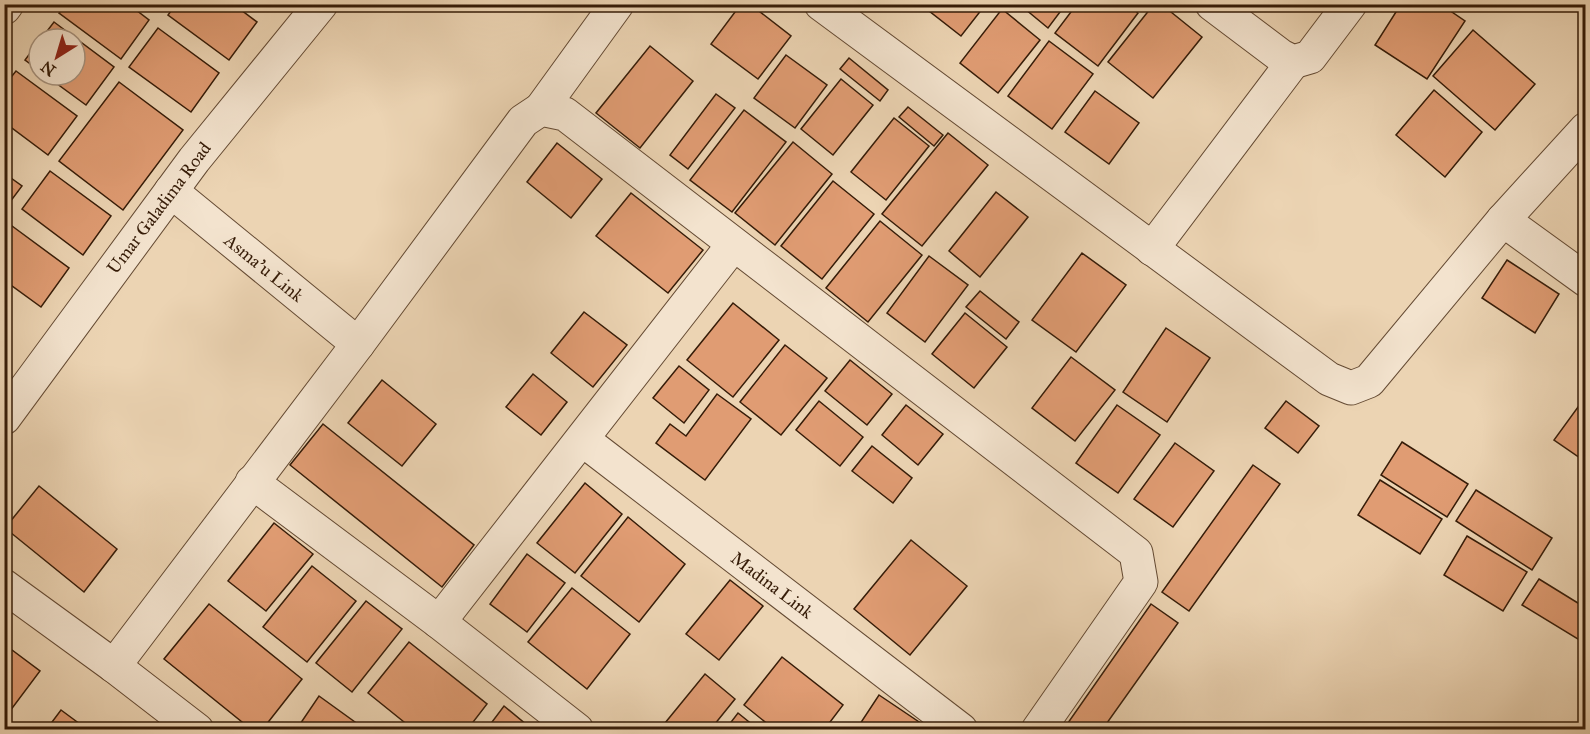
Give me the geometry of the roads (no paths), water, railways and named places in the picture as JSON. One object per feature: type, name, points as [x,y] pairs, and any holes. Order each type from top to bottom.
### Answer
[{"type":"street","points":[[4,8],[7,4]]},
{"type":"street","points":[[114,666],[358,344],[523,121],[541,109],[617,4]]},
{"type":"street","points":[[821,4],[1329,379],[1352,388],[1369,381],[1503,220],[1586,129]]},
{"type":"street","points":[[1212,4],[1281,56],[1293,62]]},
{"type":"street","points":[[1152,249],[1293,62],[1310,57],[1350,4]]},
{"type":"street","name":"Umar Galadima Road","points":[[4,418],[194,160],[315,7]]},
{"type":"street","points":[[541,109],[565,114],[1136,553],[1141,582],[1038,729]]},
{"type":"street","name":"Asma'u Link","points":[[171,191],[358,344]]},
{"type":"street","points":[[1503,220],[1586,280]]},
{"type":"street","points":[[439,622],[734,245]]},
{"type":"street","name":"Madina Link","points":[[583,440],[961,729]]},
{"type":"street","points":[[252,482],[577,729]]},
{"type":"street","points":[[4,586],[196,729]]}]
